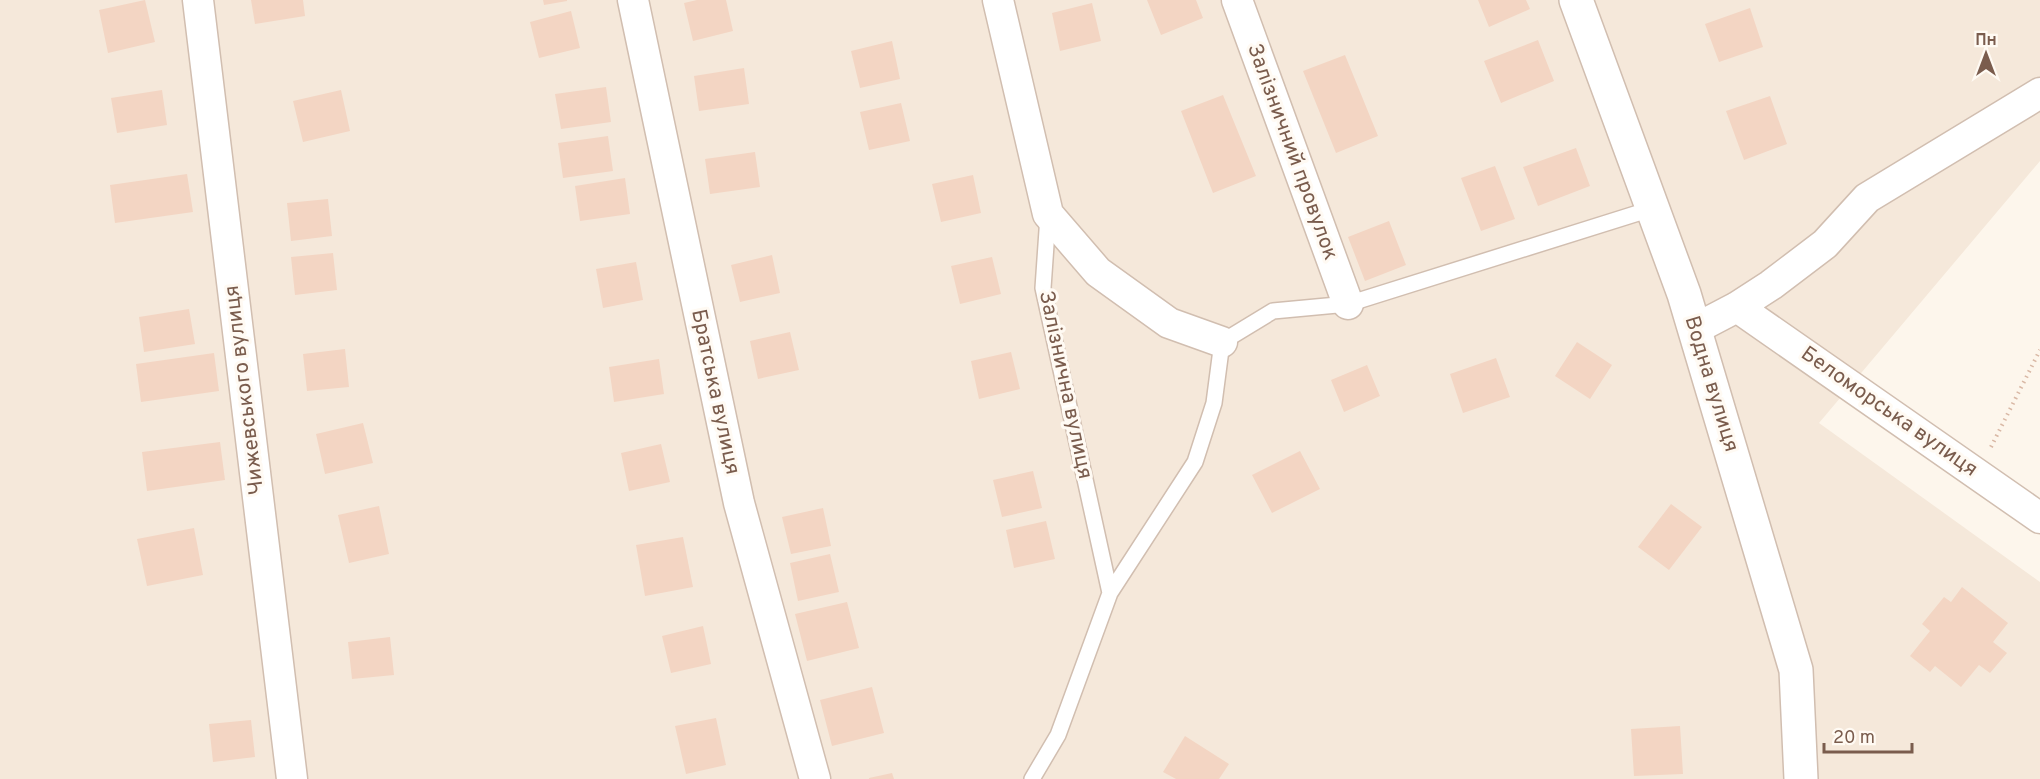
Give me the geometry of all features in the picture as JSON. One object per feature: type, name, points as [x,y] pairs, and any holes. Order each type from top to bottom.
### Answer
[{"type":"street","name":"Чижевського вулиця","points":[[198,0],[292,779]]},
{"type":"street","name":"Братська вулиця","points":[[633,0],[739,503],[815,779]]},
{"type":"street","name":"Залізнична вулиця","points":[[998,0],[1048,214]]},
{"type":"street","name":"Залізничний провулок","points":[[1237,0],[1348,304]]},
{"type":"street","name":"Водна вулиця","points":[[1576,0],[1684,294],[1796,670],[1801,779]]},
{"type":"street","points":[[1695,329],[1737,307],[1771,285],[1825,244],[1868,198],[2040,93]]},
{"type":"street","points":[[1048,214],[1098,272],[1169,323],[1222,342]]},
{"type":"street","name":"Беломорська вулиця","points":[[1737,307],[2040,518]]},
{"type":"lane","points":[[1032,779],[1058,735],[1110,593],[1195,462],[1214,403],[1222,342],[1273,311],[1348,304],[1652,209]]},
{"type":"lane","name":"Залізнична вулиця","points":[[1048,214],[1043,288],[1110,593]]},
{"type":"path","points":[[1977,474],[2040,350]]},
{"type":"shaded area","points":[[0,0],[2040,0],[2040,161],[1819,423],[2040,582],[2040,779],[0,779]]},
{"type":"building","points":[[145,0],[155,42],[108,53],[99,10]]},
{"type":"building","points":[[251,0],[303,0],[305,16],[255,24]]},
{"type":"building","points":[[543,0],[567,0],[567,1],[544,5]]},
{"type":"building","points":[[697,0],[726,0],[733,31],[693,41],[684,3]]},
{"type":"building","points":[[1147,0],[1196,0],[1203,18],[1161,35]]},
{"type":"building","points":[[1478,0],[1526,0],[1530,9],[1489,27]]},
{"type":"building","points":[[1092,3],[1101,41],[1060,51],[1052,13]]},
{"type":"building","points":[[1750,8],[1763,47],[1719,62],[1705,24]]},
{"type":"building","points":[[571,11],[580,48],[539,58],[530,22]]},
{"type":"building","points":[[1538,40],[1554,81],[1501,103],[1484,61]]},
{"type":"building","points":[[892,41],[900,79],[860,88],[851,51]]},
{"type":"building","points":[[1345,55],[1378,136],[1336,153],[1303,71]]},
{"type":"building","points":[[744,68],[749,104],[699,111],[694,76]]},
{"type":"building","points":[[606,87],[611,122],[561,129],[555,94]]},
{"type":"building","points":[[162,90],[167,125],[117,133],[111,98]]},
{"type":"building","points":[[341,90],[350,131],[303,142],[293,101]]},
{"type":"building","points":[[1223,95],[1256,176],[1213,193],[1181,111]]},
{"type":"building","points":[[1770,96],[1787,144],[1744,160],[1726,111]]},
{"type":"building","points":[[901,103],[910,141],[869,150],[860,112]]},
{"type":"building","points":[[608,136],[613,171],[563,178],[558,143]]},
{"type":"building","points":[[1576,148],[1590,186],[1538,206],[1523,167]]},
{"type":"building","points":[[755,152],[760,187],[710,194],[705,159]]},
{"type":"building","points":[[1495,166],[1515,219],[1481,231],[1461,178]]},
{"type":"building","points":[[187,174],[193,212],[115,223],[110,185]]},
{"type":"building","points":[[973,175],[981,213],[941,222],[932,184]]},
{"type":"building","points":[[625,178],[630,214],[580,221],[575,186]]},
{"type":"building","points":[[328,199],[332,236],[291,241],[287,203]]},
{"type":"building","points":[[1389,221],[1406,265],[1365,281],[1348,237]]},
{"type":"building","points":[[333,253],[337,290],[295,295],[291,257]]},
{"type":"building","points":[[772,255],[780,293],[740,302],[731,265]]},
{"type":"building","points":[[992,257],[1001,294],[960,304],[951,266]]},
{"type":"building","points":[[636,262],[643,300],[603,308],[596,269]]},
{"type":"building","points":[[189,309],[195,344],[144,352],[139,317]]},
{"type":"building","points":[[790,332],[799,370],[758,379],[750,341]]},
{"type":"building","points":[[1577,342],[1612,365],[1590,399],[1555,376]]},
{"type":"building","points":[[345,349],[349,387],[307,391],[303,354]]},
{"type":"building","points":[[1011,352],[1020,389],[979,399],[971,361]]},
{"type":"building","points":[[214,353],[219,391],[141,402],[136,364]]},
{"type":"building","points":[[1496,358],[1510,397],[1463,413],[1450,374]]},
{"type":"building","points":[[659,359],[664,394],[614,402],[609,367]]},
{"type":"building","points":[[1367,365],[1380,396],[1344,412],[1331,380]]},
{"type":"building","points":[[363,423],[373,463],[325,474],[316,434]]},
{"type":"building","points":[[220,442],[225,480],[147,491],[142,452]]},
{"type":"building","points":[[661,444],[670,482],[629,491],[621,453]]},
{"type":"building","points":[[1300,451],[1320,489],[1272,513],[1252,475]]},
{"type":"building","points":[[1033,471],[1042,508],[1002,517],[993,480]]},
{"type":"building","points":[[1671,504],[1702,527],[1669,570],[1638,547]]},
{"type":"building","points":[[379,506],[389,554],[349,563],[338,515]]},
{"type":"building","points":[[823,508],[831,546],[791,554],[782,517]]},
{"type":"building","points":[[1046,521],[1055,559],[1014,568],[1006,530]]},
{"type":"building","points":[[194,528],[203,575],[147,586],[137,539]]},
{"type":"building","points":[[683,537],[693,587],[645,596],[636,545]]},
{"type":"building","points":[[830,554],[839,592],[798,601],[790,563]]},
{"type":"building","points":[[1962,587],[2008,623],[1993,642],[2007,653],[1990,673],[1979,665],[1961,687],[1935,666],[1930,672],[1910,656],[1930,631],[1922,624],[1944,597],[1951,602]]},
{"type":"building","points":[[847,602],[859,648],[807,661],[795,614]]},
{"type":"building","points":[[703,626],[711,664],[671,673],[662,636]]},
{"type":"building","points":[[390,637],[394,675],[352,679],[348,642]]},
{"type":"building","points":[[872,687],[884,733],[832,746],[820,700]]},
{"type":"building","points":[[716,718],[726,765],[686,774],[675,726]]},
{"type":"building","points":[[251,720],[255,757],[213,762],[209,724]]},
{"type":"building","points":[[1680,726],[1683,774],[1634,776],[1631,729]]},
{"type":"building","points":[[1185,736],[1229,764],[1219,779],[1176,779],[1163,772]]},
{"type":"building","points":[[892,773],[894,779],[869,779],[869,778]]}]
